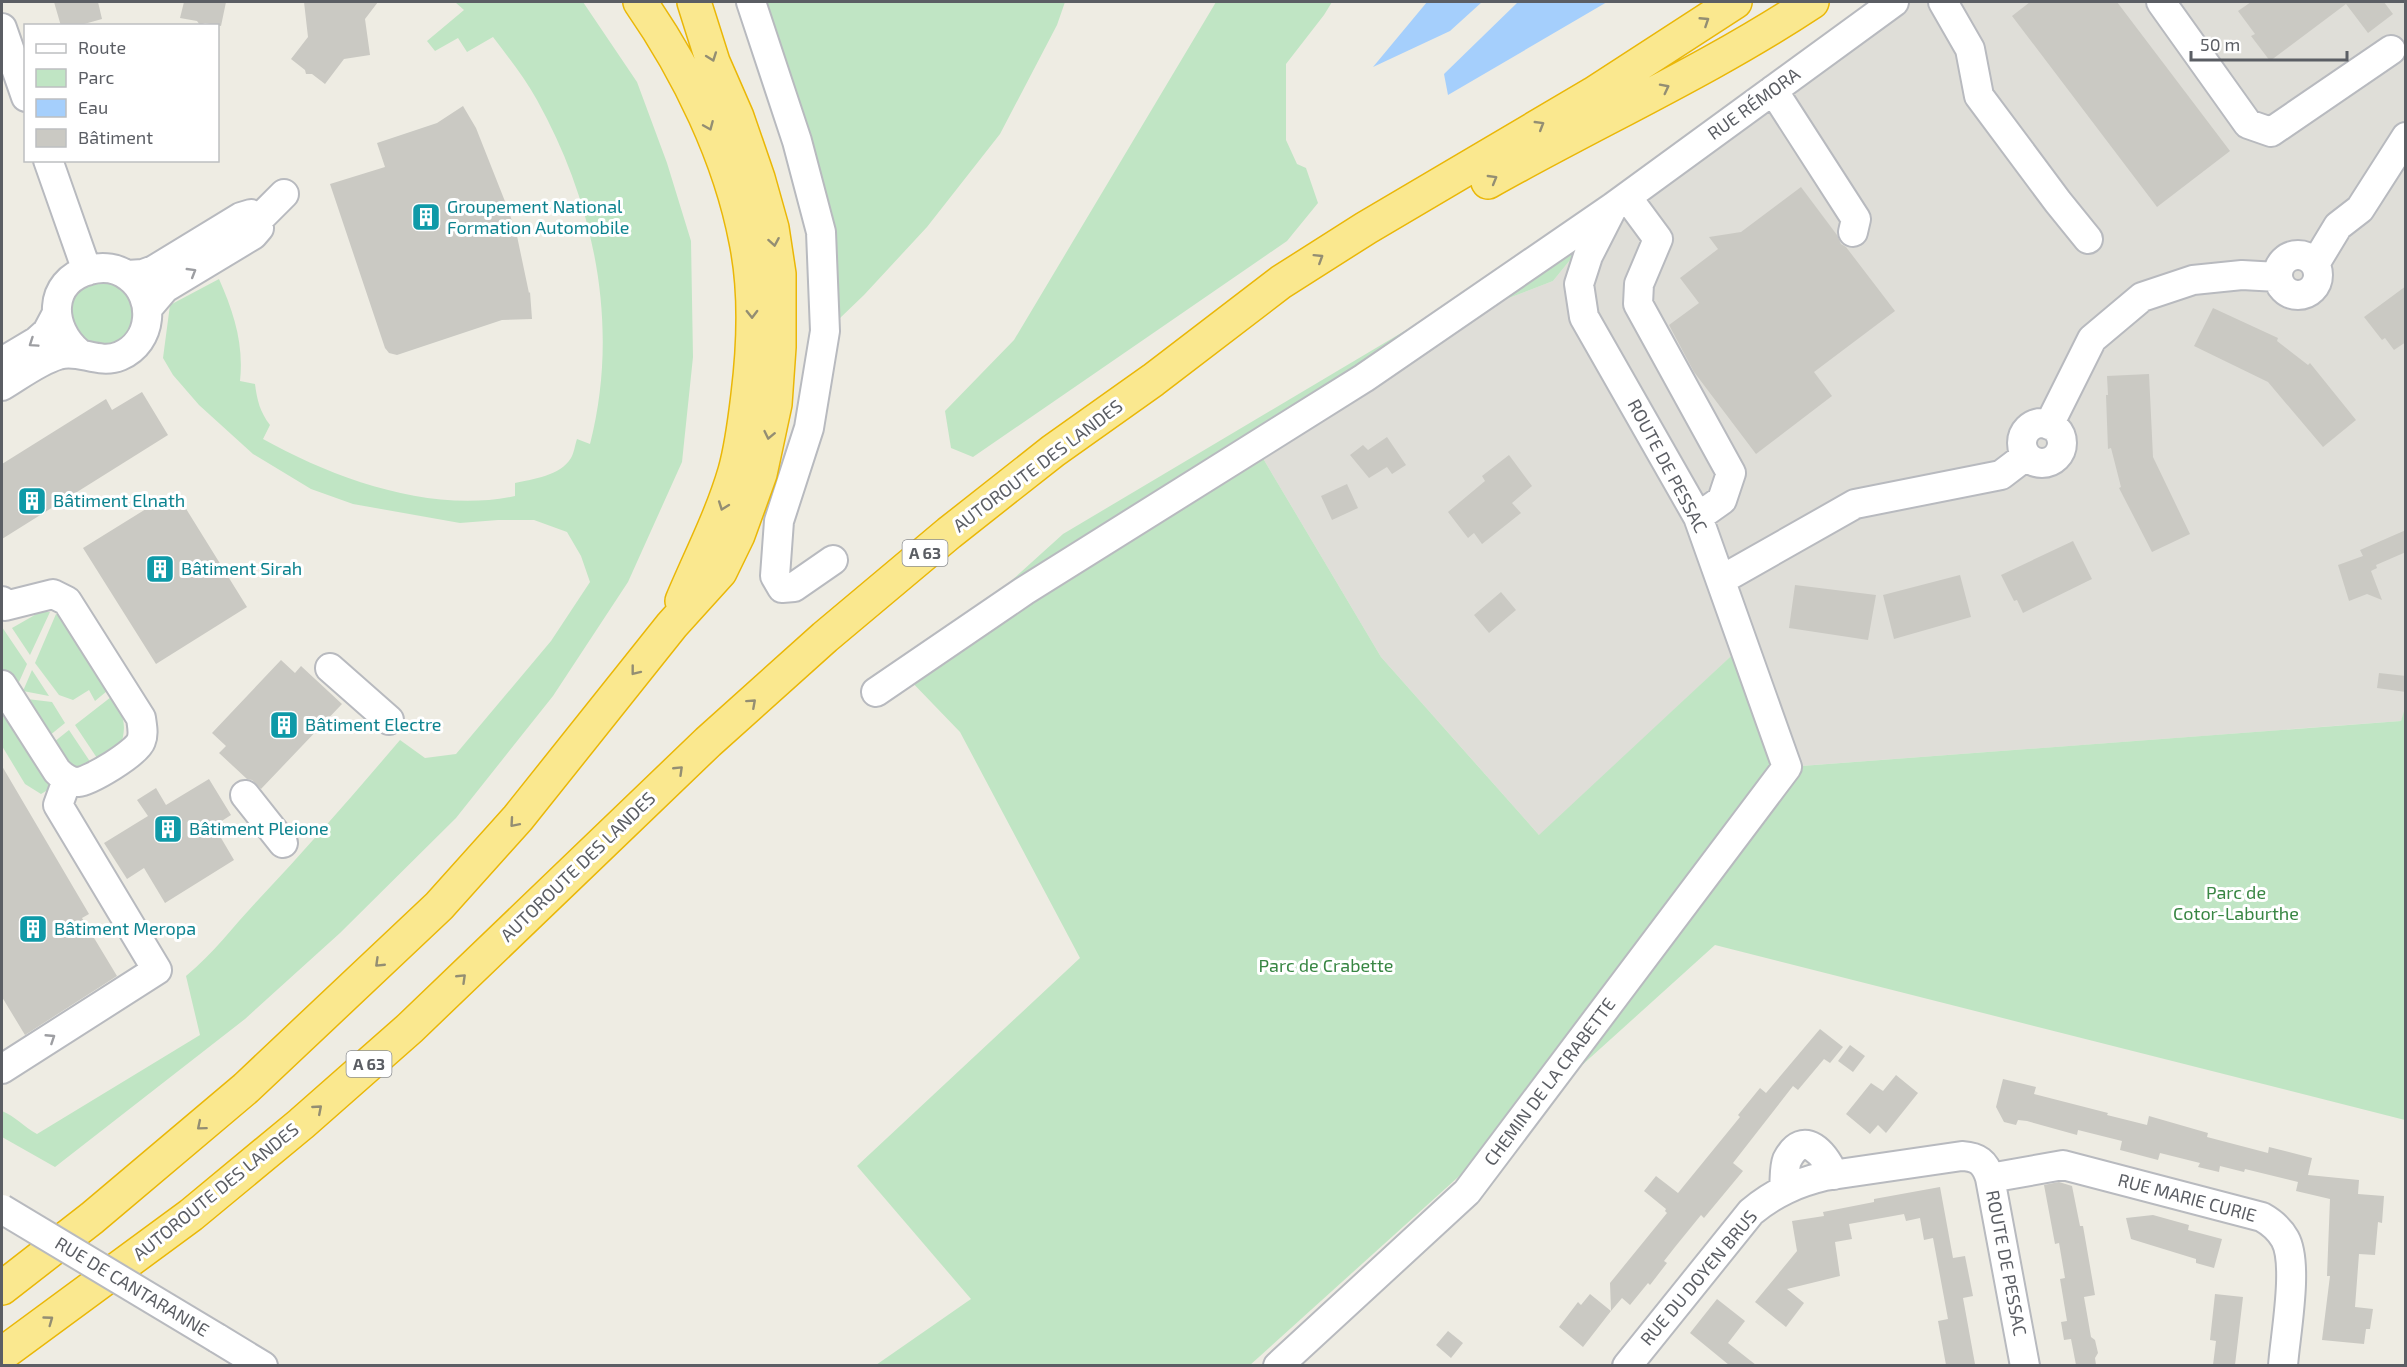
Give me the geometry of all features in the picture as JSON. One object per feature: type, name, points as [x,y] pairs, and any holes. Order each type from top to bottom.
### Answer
[{"type":"highway","points":[[640,2],[660,30],[708,123],[733,186],[747,242],[752,300],[752,359],[746,420],[735,470],[715,526],[672,625]]},
{"type":"highway","points":[[2,1288],[92,1218],[246,1088],[439,906],[518,818],[672,625],[720,572],[738,535],[760,474],[775,404],[779,347],[779,274],[772,228],[737,117],[713,62],[694,2]]},
{"type":"highway","points":[[1153,380],[1281,282],[1366,228],[1593,94],[1735,2]]},
{"type":"highway","points":[[1153,380],[1289,301],[1411,226],[1590,125],[1671,86],[1812,2]]},
{"type":"highway","name":"AUTOROUTE DES LANDES","points":[[2,1354],[191,1215],[302,1124],[410,1028],[708,742],[825,637],[949,533],[1053,452],[1153,380]]},
{"type":"street","points":[[751,2],[797,141],[821,232],[825,331],[808,428],[779,521],[775,576],[782,588],[795,587],[833,560]]},
{"type":"street","name":"RUE RÉMORA","points":[[876,692],[1024,591],[1364,378],[1620,202],[1894,2]]},
{"type":"street","points":[[1943,2],[1970,49],[1979,96],[2088,239]]},
{"type":"street","points":[[2161,2],[2248,124],[2271,132],[2391,50]]},
{"type":"street","points":[[2,28],[20,64],[24,86]]},
{"type":"street","points":[[1773,90],[1856,219],[1853,232]]},
{"type":"street","points":[[1721,580],[1855,504],[2001,475],[2026,456],[2040,463],[2055,459],[2059,453],[2061,437],[2049,425],[2092,339],[2142,297],[2193,280],[2242,275],[2278,277],[2282,264],[2295,255],[2303,255],[2315,264],[2338,226],[2360,209],[2406,137]]},
{"type":"street","points":[[49,162],[87,271]]},
{"type":"street","points":[[148,308],[165,288],[230,260],[259,228],[258,220],[272,191]]},
{"type":"street","points":[[1620,202],[1658,239],[1639,284],[1638,304],[1731,473],[1722,500],[1698,517]]},
{"type":"street","name":"ROUTE DE PESSAC","points":[[1620,202],[1588,256],[1579,284],[1584,317],[1698,517],[1787,767]]},
{"type":"street","points":[[127,275],[143,274],[154,270],[241,217],[251,214],[258,220]]},
{"type":"street","points":[[2,362],[37,341],[47,332],[56,315],[58,301],[64,288],[75,277],[87,271],[101,268],[127,275],[144,295],[148,308],[147,323],[142,336],[133,348],[121,356],[107,359],[93,358],[79,353],[67,343],[56,315]]},
{"type":"street","points":[[2,386],[48,358],[60,354],[79,353]]},
{"type":"street","points":[[2,685],[57,771],[67,780],[79,782],[132,752],[141,743],[143,729],[141,718],[67,601],[53,594],[3,605]]},
{"type":"street","points":[[330,668],[389,720]]},
{"type":"street","name":"CHEMIN DE LA CRABETTE","points":[[1278,1365],[1467,1191],[1787,767]]},
{"type":"street","points":[[2,1069],[157,970],[58,805],[67,780]]},
{"type":"street","points":[[245,795],[283,843]]},
{"type":"street","name":"RUE DU DOYEN BRUS","points":[[1627,1365],[1751,1212],[1772,1195],[1805,1180],[1834,1174],[1962,1156],[1975,1157],[1987,1170]]},
{"type":"street","name":"RUE MARIE CURIE","points":[[1987,1170],[2063,1165],[2262,1217],[2269,1221],[2285,1239],[2292,1262],[2283,1365]]},
{"type":"street","name":"ROUTE DE PESSAC","points":[[1987,1170],[2025,1365]]},
{"type":"street","name":"RUE DE CANTARANNE","points":[[2,1209],[263,1365]]},
{"type":"shaded area","points":[[1894,2],[2405,2],[2406,708],[2401,721],[1787,767],[1744,644],[1540,836],[1381,657],[1261,455],[1501,301],[1553,281],[1613,207]]},
{"type":"green space","points":[[455,2],[583,2],[637,82],[667,163],[691,241],[693,357],[682,462],[628,582],[553,696],[456,818],[340,933],[245,1019],[55,1167],[2,1137],[2,1111],[37,1134],[200,1035],[186,976],[215,948],[295,860],[400,740],[425,758],[456,754],[551,641],[590,582],[581,556],[567,532],[534,520],[460,523],[353,504],[311,489],[253,454],[199,405],[173,375],[163,358],[170,305],[219,279],[237,329],[241,354],[240,381],[255,384],[260,406],[270,425],[263,439],[291,454],[352,479],[385,489],[451,500],[483,500],[515,496],[515,483],[546,476],[566,464],[572,456],[577,439],[590,444],[599,400],[603,356],[602,312],[587,224],[574,181],[557,140],[532,92],[493,37],[467,52],[458,38],[435,51],[427,41],[464,10]]},
{"type":"green space","points":[[759,2],[1065,2],[1057,25],[1000,134],[927,227],[839,319],[833,247]]},
{"type":"green space","points":[[1216,2],[1332,2],[1286,64],[1286,140],[1297,164],[1306,168],[1318,203],[1287,241],[973,457],[951,448],[945,411],[1014,340]]},
{"type":"green space","name":"Parc de Crabette","points":[[1613,207],[1553,281],[1501,301],[1261,455],[1381,657],[1539,835],[1744,644],[1788,767],[2401,721],[2405,708],[2405,1120],[1715,945],[1249,1366],[876,1365],[971,1299],[857,1166],[1080,958],[960,732],[906,676],[1063,534]]},
{"type":"green space","points":[[102,282],[114,284],[125,291],[132,302],[134,314],[132,326],[125,337],[114,344],[102,346],[90,344],[79,337],[72,326],[70,314],[72,302],[79,291],[90,284]]},
{"type":"green space","points":[[40,612],[50,612],[30,655],[12,628]]},
{"type":"green space","points":[[56,614],[61,618],[107,691],[95,701],[89,690],[73,700],[59,695],[35,663]]},
{"type":"green space","points":[[2,627],[27,664],[15,691],[2,671]]},
{"type":"green space","points":[[32,670],[49,696],[23,691]]},
{"type":"green space","points":[[111,697],[122,718],[124,728],[122,741],[97,758],[75,725]]},
{"type":"green space","points":[[19,698],[52,702],[65,723],[44,740]]},
{"type":"green space","points":[[3,706],[51,788],[41,794],[25,784],[2,746]]},
{"type":"green space","points":[[69,730],[93,766],[70,769],[49,746]]},
{"type":"water","points":[[1427,2],[1482,2],[1450,31],[1373,67]]},
{"type":"water","points":[[1518,2],[1607,2],[1448,95],[1444,74]]},
{"type":"building","points":[[54,2],[98,2],[102,19],[84,24],[60,24]]},
{"type":"building","points":[[184,2],[226,2],[221,26],[219,24],[199,24],[197,21],[180,18]]},
{"type":"building","points":[[304,2],[378,2],[365,19],[370,55],[344,59],[325,84],[312,74],[306,74],[305,70],[291,59],[308,37]]},
{"type":"building","points":[[2030,2],[2117,2],[2230,151],[2157,207],[2012,16]]},
{"type":"building","points":[[2251,2],[2384,2],[2393,14],[2368,33],[2346,4],[2270,61],[2251,36],[2255,34],[2238,11]]},
{"type":"building","name":"Groupement National Formation Automobile","points":[[463,106],[476,128],[517,236],[530,292],[532,319],[502,320],[397,355],[389,353],[385,348],[330,184],[385,167],[377,143],[437,123]]},
{"type":"building","points":[[1801,187],[1837,235],[1841,244],[1846,247],[1895,311],[1814,372],[1832,396],[1756,454],[1694,372],[1669,325],[1699,303],[1680,278],[1718,249],[1709,237],[1741,232]]},
{"type":"building","points":[[2406,286],[2406,342],[2394,350],[2385,338],[2382,340],[2364,317]]},
{"type":"building","points":[[2213,308],[2278,338],[2277,341],[2308,365],[2310,363],[2356,420],[2323,447],[2268,382],[2194,346]]},
{"type":"building","points":[[2149,374],[2153,457],[2190,534],[2152,552],[2119,488],[2121,487],[2111,448],[2108,449],[2106,395],[2108,395],[2107,376]]},
{"type":"building","name":"Bâtiment Elnath","points":[[142,392],[168,435],[2,539],[2,464],[106,399],[112,410]]},
{"type":"building","points":[[1387,437],[1406,465],[1392,474],[1387,467],[1369,478],[1350,455],[1363,445],[1368,450]]},
{"type":"building","points":[[1509,455],[1532,486],[1512,503],[1521,513],[1482,544],[1474,533],[1468,538],[1448,512],[1485,481],[1482,476]]},
{"type":"building","points":[[1347,484],[1358,508],[1332,520],[1321,496]]},
{"type":"building","name":"Bâtiment Sirah","points":[[175,491],[247,607],[156,664],[83,548]]},
{"type":"building","points":[[2406,530],[2406,552],[2376,565],[2377,568],[2371,571],[2382,600],[2367,594],[2349,601],[2338,565],[2363,556],[2360,550]]},
{"type":"building","points":[[2073,541],[2092,579],[2023,613],[2001,575]]},
{"type":"building","points":[[1960,575],[1971,617],[1894,639],[1883,595]]},
{"type":"building","points":[[1795,585],[1876,595],[1868,640],[1789,628]]},
{"type":"building","points":[[1501,592],[1516,610],[1489,633],[1474,615]]},
{"type":"building","name":"Bâtiment Electre","points":[[281,660],[295,673],[301,666],[342,704],[261,789],[219,753],[226,746],[212,733]]},
{"type":"building","points":[[2379,673],[2406,676],[2406,692],[2377,688]]},
{"type":"building","name":"Bâtiment Meropa","points":[[2,766],[89,914],[82,918],[117,976],[25,1035],[2,997]]},
{"type":"building","name":"Bâtiment Pleione","points":[[209,779],[231,815],[214,826],[234,860],[165,903],[144,868],[127,879],[104,843],[148,816],[137,800],[156,788],[166,805]]},
{"type":"building","points":[[1820,1029],[1843,1047],[1830,1063],[1824,1059],[1798,1090],[1793,1086],[1733,1163],[1743,1171],[1704,1218],[1701,1215],[1664,1261],[1667,1263],[1650,1285],[1648,1283],[1630,1305],[1622,1298],[1611,1311],[1610,1283],[1667,1213],[1666,1209],[1644,1191],[1656,1176],[1678,1193],[1740,1117],[1738,1115],[1760,1088],[1766,1093]]},
{"type":"building","points":[[1850,1045],[1865,1056],[1853,1072],[1838,1061]]},
{"type":"building","points":[[1896,1075],[1918,1093],[1886,1133],[1878,1125],[1870,1134],[1846,1114],[1871,1083],[1883,1091]]},
{"type":"building","points":[[2003,1079],[2036,1087],[2034,1094],[2108,1113],[2107,1115],[2147,1125],[2149,1116],[2208,1133],[2207,1137],[2268,1153],[2269,1147],[2312,1158],[2308,1175],[2359,1180],[2358,1194],[2384,1196],[2382,1223],[2378,1222],[2375,1255],[2359,1254],[2355,1307],[2373,1309],[2370,1329],[2366,1329],[2364,1344],[2322,1340],[2330,1276],[2327,1276],[2330,1199],[2296,1191],[2298,1182],[2245,1169],[2244,1172],[2220,1166],[2219,1172],[2198,1167],[2200,1163],[2160,1153],[2158,1160],[2120,1150],[2122,1141],[2078,1130],[2077,1135],[2027,1121],[2018,1120],[2016,1125],[2004,1122],[1996,1107]]},
{"type":"building","points":[[2059,1182],[2072,1186],[2080,1226],[2083,1226],[2095,1295],[2084,1297],[2091,1337],[2095,1340],[2098,1353],[2095,1358],[2096,1365],[2076,1365],[2071,1339],[2064,1340],[2061,1322],[2067,1321],[2060,1279],[2065,1278],[2059,1243],[2055,1244],[2044,1185]]},
{"type":"building","points":[[1940,1187],[1953,1258],[1965,1256],[1973,1296],[1963,1298],[1975,1364],[1946,1365],[1938,1321],[1948,1319],[1933,1238],[1924,1240],[1920,1218],[1906,1221],[1904,1214],[1849,1224],[1852,1239],[1835,1242],[1840,1276],[1787,1289],[1804,1303],[1786,1327],[1755,1302],[1797,1251],[1792,1221],[1824,1216],[1823,1212],[1874,1202],[1874,1199]]},
{"type":"building","points":[[2153,1215],[2189,1225],[2188,1230],[2222,1239],[2214,1268],[2196,1263],[2196,1259],[2131,1239],[2126,1218]]},
{"type":"building","points":[[1590,1294],[1611,1311],[1583,1347],[1559,1327],[1578,1302],[1581,1305]]},
{"type":"building","points":[[2215,1294],[2243,1297],[2235,1365],[2213,1365],[2216,1341],[2210,1340]]},
{"type":"building","points":[[1717,1299],[1745,1321],[1728,1343],[1756,1365],[1729,1365],[1690,1333]]},
{"type":"building","points":[[1448,1331],[1463,1343],[1451,1358],[1436,1345]]},
{"type":"place","name":"Groupement National Formation Automobile","points":[[426,217]]},
{"type":"place","name":"Bâtiment Elnath","points":[[32,501]]},
{"type":"place","name":"Bâtiment Sirah","points":[[160,569]]},
{"type":"place","name":"Bâtiment Electre","points":[[284,725]]},
{"type":"place","name":"Bâtiment Pleione","points":[[168,829]]},
{"type":"place","name":"Bâtiment Meropa","points":[[33,929]]},
{"type":"park label","name":"Parc de Cotor-Laburthe","points":[[2236,903]]}]
